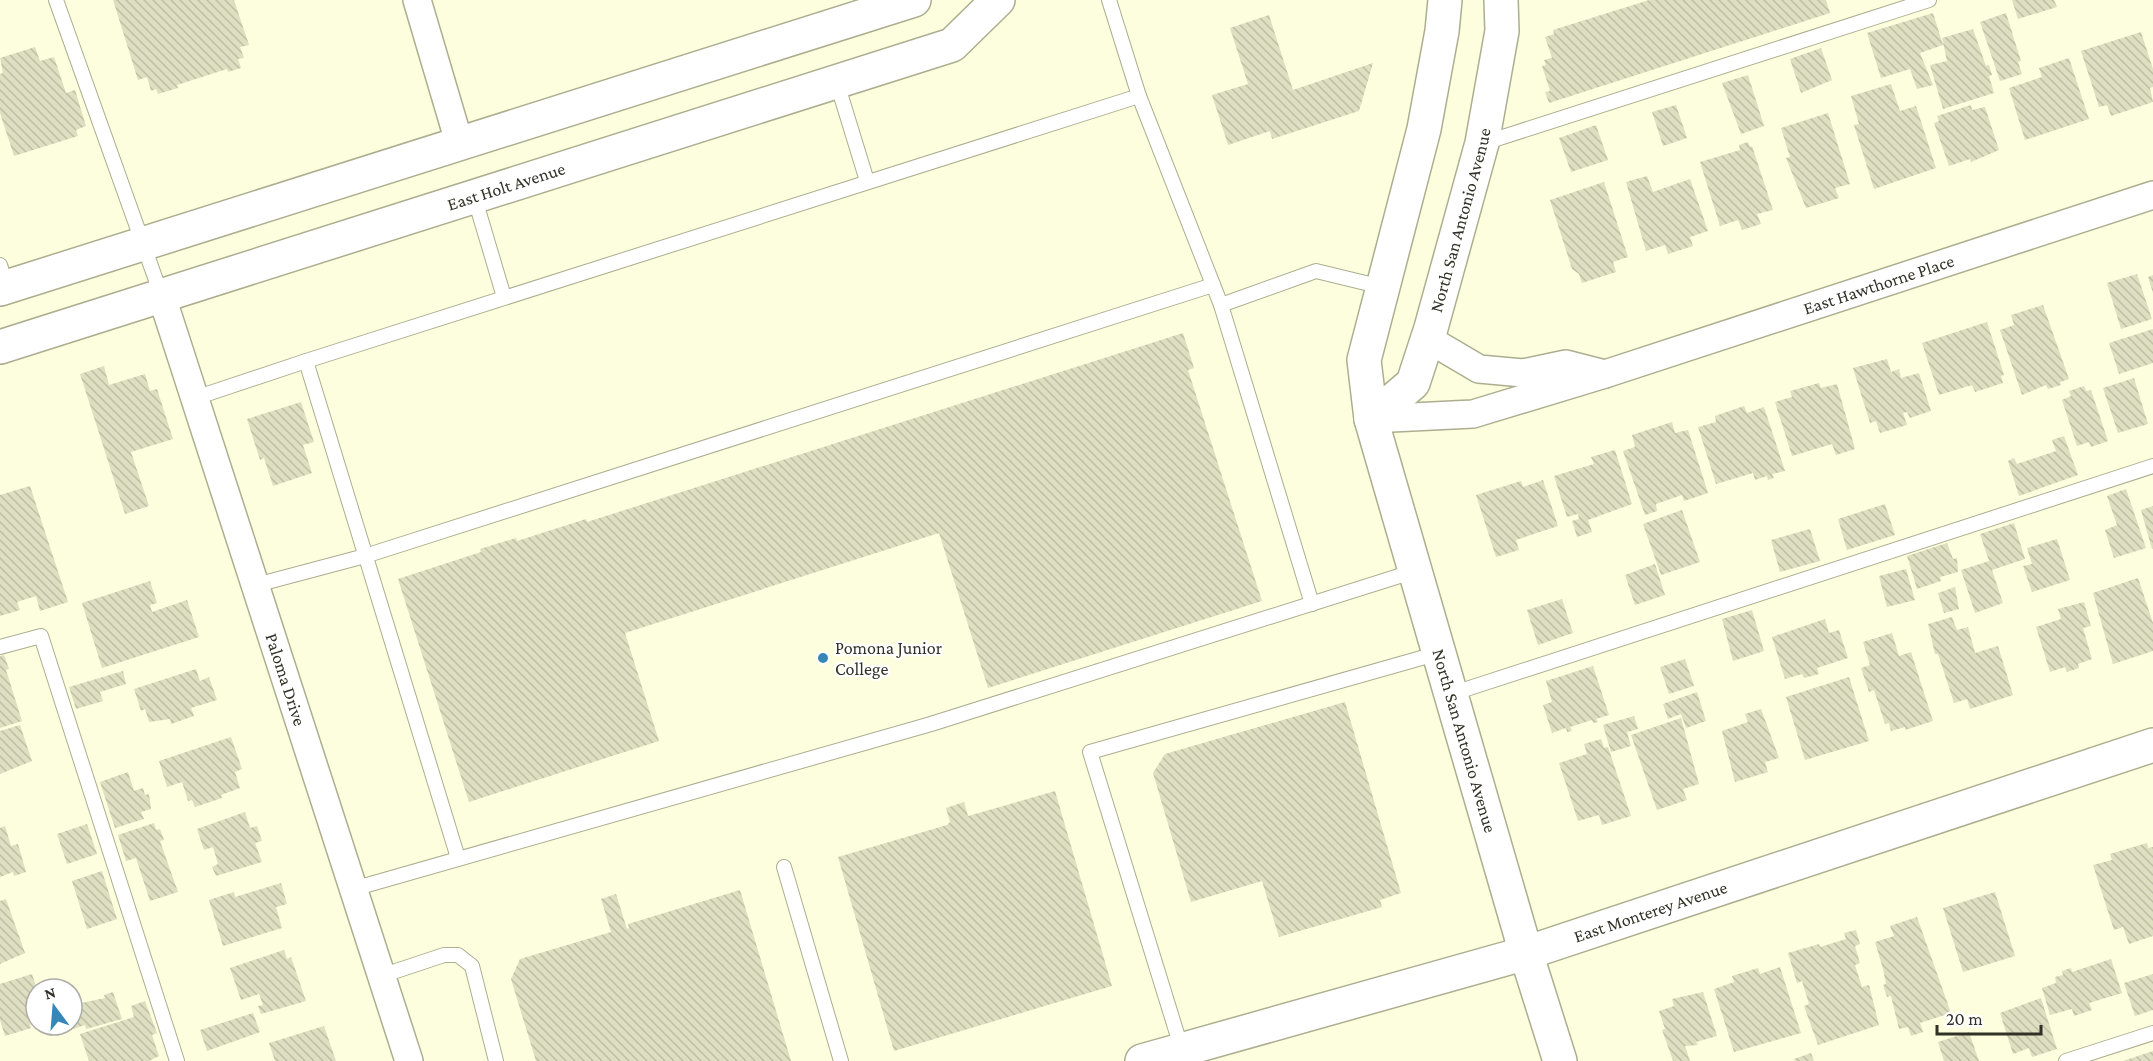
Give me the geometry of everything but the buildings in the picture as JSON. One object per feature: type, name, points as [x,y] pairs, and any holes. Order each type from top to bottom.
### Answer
[{"type":"main road","points":[[2,280],[143,243],[914,0]]},
{"type":"main road","name":"East Holt Avenue","points":[[0,347],[952,45],[998,0]]},
{"type":"main road","name":"North San Antonio Avenue","points":[[1445,0],[1442,31],[1424,129],[1364,360],[1371,419],[1526,952],[1560,1061]]},
{"type":"main road","name":"North San Antonio Avenue","points":[[1371,419],[1413,383],[1428,339],[1482,143],[1502,31],[1500,0]]},
{"type":"main road","name":"East Monterey Avenue","points":[[1142,1061],[1526,952],[2153,745]]},
{"type":"street","points":[[417,0],[459,142]]},
{"type":"street","name":"East Hawthorne Place","points":[[1371,419],[1473,414],[1605,374],[2153,195]]},
{"type":"street","name":"Paloma Drive","points":[[162,297],[409,1061]]},
{"type":"street","points":[[1428,339],[1479,369],[1523,373],[1566,363],[1585,366],[1605,374]]},
{"type":"lane","points":[[56,0],[162,297]]},
{"type":"lane","points":[[1109,0],[1139,96],[1221,305],[1312,604]]},
{"type":"lane","points":[[1482,143],[1929,0]]},
{"type":"lane","points":[[837,83],[867,181]]},
{"type":"lane","points":[[195,398],[504,297],[1139,96]]},
{"type":"lane","points":[[474,196],[504,297]]},
{"type":"lane","points":[[1221,305],[1316,271],[1382,287]]},
{"type":"lane","points":[[256,585],[365,556],[1213,285]]},
{"type":"lane","points":[[306,361],[458,858]]},
{"type":"lane","points":[[1451,694],[2153,466]]},
{"type":"lane","points":[[353,889],[931,724],[1415,571]]},
{"type":"lane","points":[[0,647],[40,636],[177,1061]]},
{"type":"lane","points":[[1182,1050],[1090,752],[1439,653]]},
{"type":"lane","points":[[784,867],[841,1061]]},
{"type":"lane","points":[[381,976],[444,955],[458,955],[472,966],[497,1058],[495,1061]]},
{"type":"lane","points":[[2066,1061],[2153,1033]]},
{"type":"place","name":"Pomona Junior College","points":[[823,658]]}]
